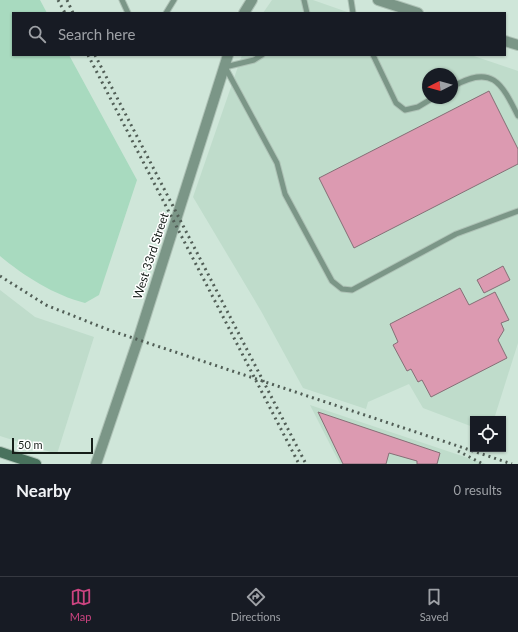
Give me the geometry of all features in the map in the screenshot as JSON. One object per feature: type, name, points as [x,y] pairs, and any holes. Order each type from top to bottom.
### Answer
[{"type":"main road","points":[[0,452],[36,464]]},
{"type":"street","points":[[245,12],[252,0]]},
{"type":"street","points":[[378,0],[415,12]]},
{"type":"street","points":[[506,41],[518,45]]},
{"type":"street","name":"West 33rd Street","points":[[96,464],[138,340],[228,56]]},
{"type":"lane","points":[[122,0],[128,12]]},
{"type":"lane","points":[[167,12],[174,0]]},
{"type":"lane","points":[[304,0],[307,12]]},
{"type":"lane","points":[[351,0],[353,12]]},
{"type":"lane","points":[[260,56],[254,60],[225,66],[278,163],[285,194],[332,281],[342,289],[352,290],[456,234],[518,211]]},
{"type":"lane","points":[[373,56],[396,103],[405,110],[418,107],[423,104]]},
{"type":"lane","points":[[458,83],[467,78],[482,76],[498,82],[505,91],[518,116]]},
{"type":"shaded area","points":[[0,0],[40,0],[46,12],[12,12],[12,56],[70,56],[137,180],[99,295],[85,303],[73,300],[40,284],[19,271],[0,256]]},
{"type":"shaded area","points":[[272,0],[313,0],[347,12],[264,12]]},
{"type":"shaded area","points":[[242,56],[474,56],[518,71],[518,343],[495,416],[470,416],[470,426],[423,408],[409,384],[368,402],[366,409],[303,388],[261,311],[193,197]]},
{"type":"shaded area","points":[[0,290],[35,317],[94,337],[57,454],[0,436]]},
{"type":"shaded area","points":[[310,405],[486,464],[340,464]]},
{"type":"building","points":[[489,91],[518,149],[518,164],[354,248],[319,178]]},
{"type":"building","points":[[503,266],[510,280],[484,293],[477,280]]},
{"type":"building","points":[[460,288],[469,305],[495,292],[509,320],[501,323],[504,330],[498,340],[507,358],[431,397],[422,380],[418,382],[411,369],[407,371],[393,345],[398,342],[390,324]]},
{"type":"building","points":[[318,412],[440,453],[437,464],[417,464],[417,461],[389,453],[386,464],[343,464]]},
{"type":"railway","points":[[58,0],[64,12]]},
{"type":"railway","points":[[67,0],[73,12]]},
{"type":"railway","points":[[89,56],[299,464]]},
{"type":"railway","points":[[96,56],[306,464]]},
{"type":"railway","points":[[0,276],[46,305],[109,330],[512,464]]},
{"type":"railway","points":[[458,451],[483,464]]}]
